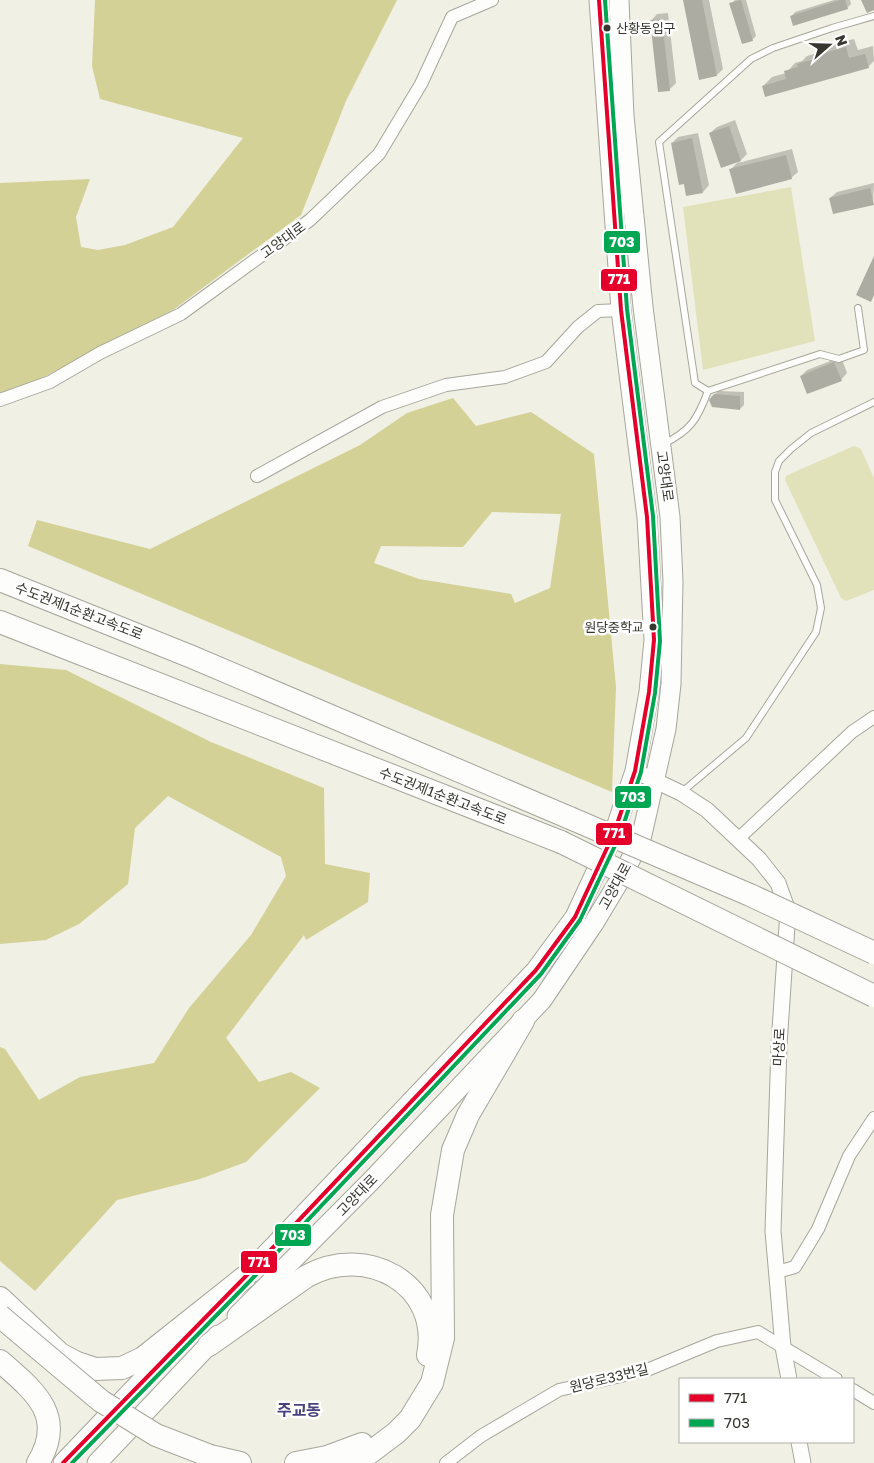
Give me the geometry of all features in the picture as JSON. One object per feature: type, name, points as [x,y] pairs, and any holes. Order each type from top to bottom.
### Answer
[{"type":"highway","name":"수도권제1순환고속도로","points":[[0,580],[192,656],[750,895],[874,953]]},
{"type":"highway","name":"수도권제1순환고속도로","points":[[0,622],[561,842],[874,996]]},
{"type":"highway","points":[[0,634],[80,653]]},
{"type":"highway","points":[[348,1463],[364,1457],[396,1433],[414,1413],[432,1383],[443,1338],[442,1215],[453,1150],[468,1115],[523,1021]]},
{"type":"highway","points":[[209,1346],[290,1286],[320,1268],[340,1263],[372,1265],[385,1270],[406,1285],[415,1297],[424,1310],[430,1345],[418,1386],[406,1404],[365,1442],[327,1458],[296,1463]]},
{"type":"highway","points":[[0,1298],[60,1354],[77,1363],[95,1369],[122,1368],[143,1358],[245,1277]]},
{"type":"highway","points":[[0,1316],[101,1401],[200,1460]]},
{"type":"highway","points":[[0,1334],[72,1395],[172,1457],[240,1463]]},
{"type":"highway","points":[[0,1360],[40,1398],[46,1411],[49,1432],[45,1452],[38,1463]]},
{"type":"main road","name":"고양대로","points":[[62,1463],[245,1277],[536,970],[575,916],[614,833],[635,771],[649,692],[654,640],[647,517],[621,310],[599,0]]},
{"type":"main road","name":"고양대로","points":[[97,1463],[523,1021],[559,978],[621,878],[640,839],[666,729],[673,640],[670,517],[643,307],[624,116],[619,0]]},
{"type":"street","name":"고양대로","points":[[0,400],[50,382],[100,353],[181,314],[310,220],[379,154],[421,84],[452,17],[492,0]]},
{"type":"street","points":[[257,476],[382,407],[446,385],[505,377],[546,362],[578,327],[598,312],[621,310]]},
{"type":"street","points":[[738,839],[852,732],[874,717]]},
{"type":"street","name":"마상로","points":[[635,771],[681,793],[707,810],[759,859],[778,883],[788,911],[778,1055],[773,1230],[783,1347],[788,1378]]},
{"type":"street","points":[[777,1272],[795,1267],[818,1229],[849,1156],[874,1118]]},
{"type":"street","name":"원당로33번길","points":[[446,1463],[481,1436],[560,1390],[647,1370],[717,1341],[758,1332],[783,1347]]},
{"type":"street","points":[[783,1347],[834,1378]]},
{"type":"street","points":[[854,1391],[874,1403]]},
{"type":"street","points":[[799,1443],[803,1463]]},
{"type":"lane","points":[[708,391],[695,383],[659,142],[751,59],[779,46],[832,28],[872,18]]},
{"type":"lane","points":[[661,450],[663,444],[683,434],[692,424],[708,391],[820,354],[839,359],[864,350],[858,308]]},
{"type":"lane","points":[[681,793],[746,738],[816,632],[821,608],[817,585],[775,500],[775,472],[779,461],[791,448],[811,433],[874,402]]},
{"type":"green space","points":[[791,187],[815,341],[703,370],[683,207]]},
{"type":"green space","points":[[854,446],[861,449],[874,478],[874,590],[846,601],[841,598],[785,480],[786,476],[792,473]]},
{"type":"shaded area","points":[[95,0],[397,0],[346,101],[301,215],[173,310],[7,396],[0,397],[0,183],[90,179],[76,217],[81,247],[98,250],[125,245],[173,227],[243,138],[100,99],[92,66]]},
{"type":"shaded area","points":[[453,398],[476,426],[531,412],[594,454],[616,687],[612,792],[28,546],[37,520],[150,549],[360,445],[407,413]],"holes":[[[492,512],[561,514],[550,588],[515,603],[511,594],[419,579],[374,563],[381,546],[463,547]]]},
{"type":"shaded area","points":[[0,664],[66,670],[211,742],[324,788],[325,864],[370,873],[368,902],[306,940],[304,935],[226,1038],[259,1082],[291,1072],[320,1088],[246,1162],[200,1179],[117,1200],[35,1291],[0,1261],[0,1047],[5,1049],[39,1100],[80,1077],[154,1063],[189,1008],[251,935],[286,876],[281,857],[168,796],[135,828],[128,884],[79,924],[46,940],[0,944]]},
{"type":"building","points":[[683,0],[702,0],[717,76],[699,80]]},
{"type":"building","points":[[741,0],[753,41],[742,44],[729,3]]},
{"type":"building","points":[[845,0],[848,9],[793,26],[790,16]]},
{"type":"building","points":[[861,0],[874,0],[874,10],[867,13]]},
{"type":"building","points":[[662,19],[670,91],[658,92],[650,20]]},
{"type":"building","points":[[846,47],[849,58],[865,54],[869,68],[765,97],[762,86],[786,79],[784,71],[798,67],[797,64],[821,57],[820,54]]},
{"type":"building","points":[[729,126],[741,161],[721,168],[709,133]]},
{"type":"building","points":[[692,138],[703,193],[686,196],[684,184],[679,185],[671,143]]},
{"type":"building","points":[[786,155],[792,179],[736,194],[729,169]]},
{"type":"building","points":[[870,188],[874,205],[833,214],[829,198]]},
{"type":"building","points":[[874,256],[874,295],[871,302],[856,295]]},
{"type":"building","points":[[834,362],[842,381],[807,394],[800,376]]},
{"type":"building","points":[[714,394],[740,396],[740,410],[712,407],[709,400]]},
{"type":"transit line","name":"771","points":[[63,1463],[245,1277],[536,970],[575,917],[614,833],[635,771],[649,692],[654,640],[647,517],[621,310],[599,0]]},
{"type":"transit line","name":"703","points":[[72,1463],[250,1281],[541,974],[580,920],[620,835],[641,772],[655,693],[660,641],[653,516],[627,309],[605,0]]},
{"type":"place","name":"산황동입구","points":[[607,28]]},
{"type":"place","name":"원당중학교","points":[[653,627]]},
{"type":"district","name":"주교동","points":[[299,1410]]}]
